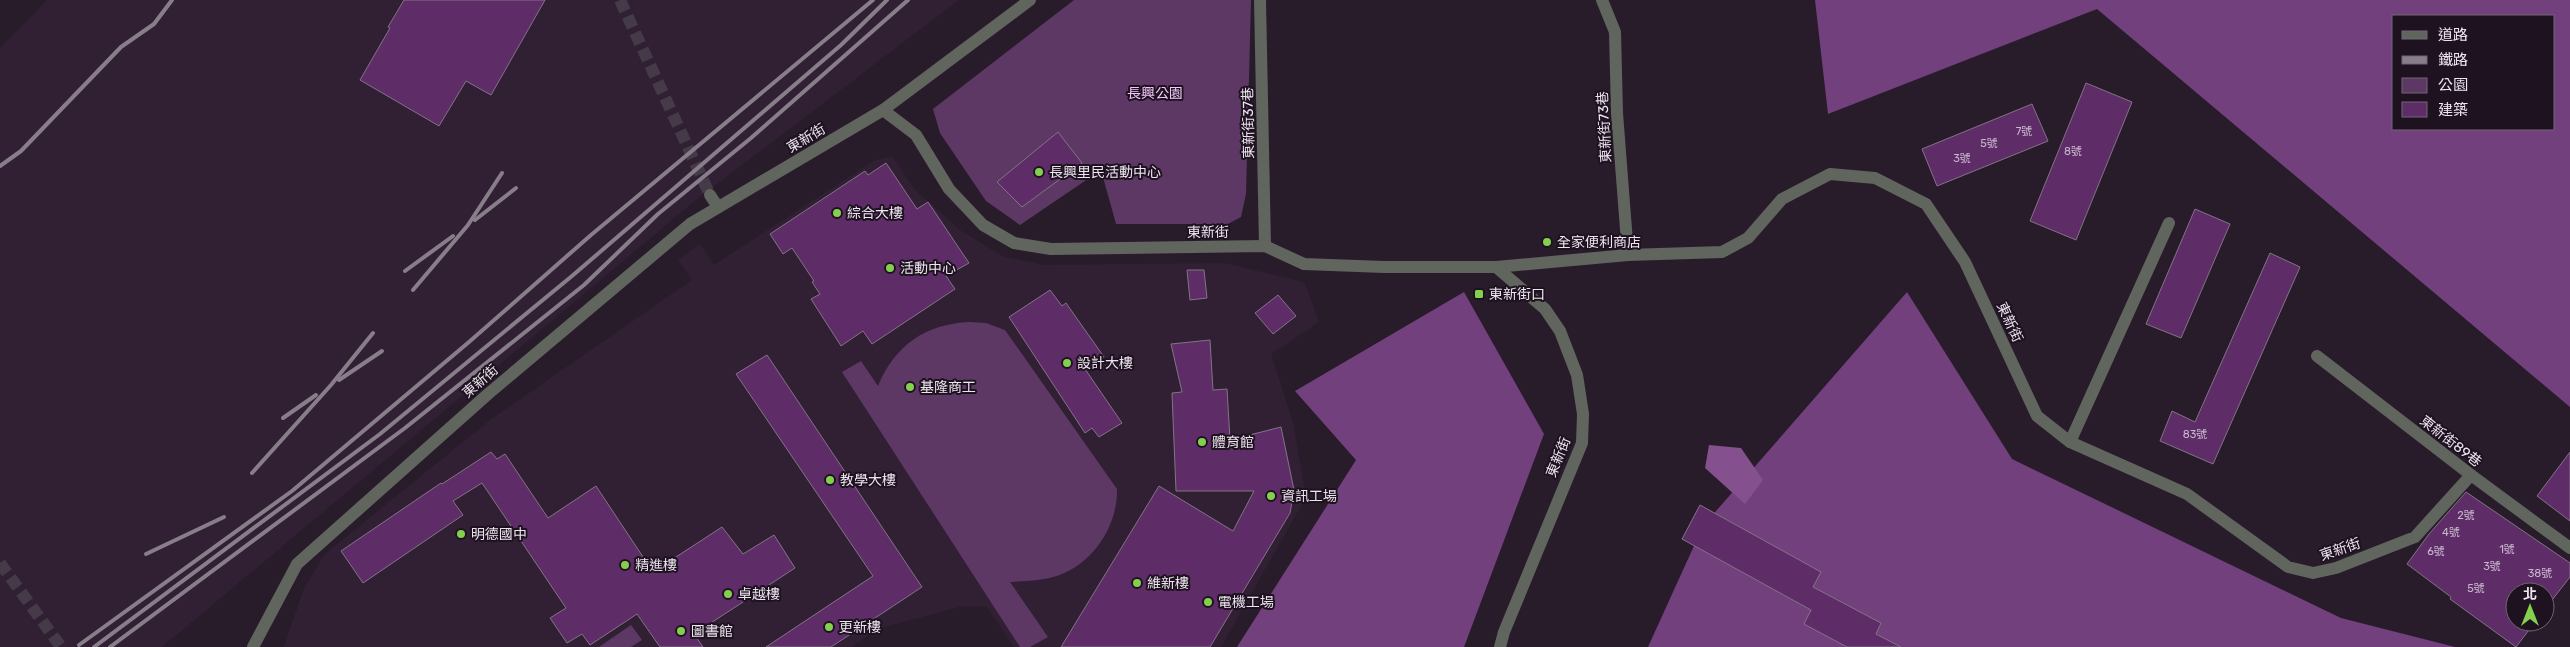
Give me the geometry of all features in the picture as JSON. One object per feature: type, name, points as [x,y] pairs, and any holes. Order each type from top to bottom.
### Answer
[{"type":"street","points":[[883,110],[1030,0]]},
{"type":"street","name":"東新街37巷","points":[[1260,0],[1265,246]]},
{"type":"street","name":"東新街73巷","points":[[1602,0],[1615,32],[1617,113],[1628,255]]},
{"type":"street","name":"東新街","points":[[253,647],[297,564],[488,394],[690,224],[883,110],[916,135],[950,189],[983,225],[1014,242],[1051,248],[1265,246],[1304,264],[1496,267],[1628,255],[1722,252],[1748,238],[1782,199],[1830,174],[1875,178],[1926,204],[1965,262],[2037,416],[2070,442],[2187,494],[2288,567],[2313,573],[2336,568],[2415,537],[2471,475]]},
{"type":"street","points":[[710,195],[718,207]]},
{"type":"street","points":[[2070,442],[2169,224]]},
{"type":"street","name":"東新街","points":[[1496,267],[1545,309],[1560,331],[1578,375],[1583,414],[1582,443],[1529,569],[1500,647]]},
{"type":"street","name":"東新街89巷","points":[[2316,356],[2570,548]]},
{"type":"shaded area","points":[[47,0],[959,0],[696,200],[162,647],[0,647],[0,48]]},
{"type":"shaded area","points":[[1815,0],[2570,0],[2570,407],[2097,9],[1828,114]]},
{"type":"shaded area","name":"基隆商工","points":[[892,156],[915,190],[960,230],[1002,256],[1043,265],[1224,263],[1304,282],[1319,322],[1271,354],[1293,422],[1306,497],[1221,647],[1014,647],[987,607],[963,606],[877,629],[852,647],[284,647],[304,588],[325,554],[490,420],[692,280],[678,260],[700,244],[714,265],[875,160]]},
{"type":"shaded area","points":[[1464,292],[1544,434],[1464,647],[1237,647],[1356,460],[1295,391]]},
{"type":"shaded area","points":[[1907,292],[2012,459],[2341,618],[2455,647],[1648,647],[1703,526]]},
{"type":"shaded area","points":[[1709,445],[1741,448],[1763,480],[1745,504],[1705,468]]},
{"type":"green space","name":"長興公園","points":[[1074,0],[1251,0],[1246,194],[1241,217],[1228,224],[1116,224],[1101,170],[1020,225],[986,201],[940,133],[933,109]]},
{"type":"green space","points":[[969,322],[986,323],[1005,330],[1117,489],[1113,517],[1100,544],[1090,555],[1067,572],[1053,577],[1010,582],[1048,637],[1030,647],[1020,647],[842,372],[861,361],[878,386],[893,359],[914,339],[939,327]]},
{"type":"green space","points":[[631,625],[642,640],[631,647],[599,647]]},
{"type":"building","points":[[404,0],[545,0],[491,95],[466,81],[439,126],[360,80]]},
{"type":"building","points":[[2086,83],[2132,102],[2076,240],[2030,221]]},
{"type":"building","points":[[2032,104],[2048,141],[1937,186],[1922,149]]},
{"type":"building","name":"長興里民活動中心","points":[[1058,132],[1082,163],[1022,207],[997,182]]},
{"type":"building","name":"活動中心","points":[[886,163],[917,209],[928,202],[969,263],[946,276],[955,289],[872,344],[863,331],[841,346],[811,299],[820,294],[812,282],[814,281],[792,248],[783,254],[770,234],[865,171],[868,175]]},
{"type":"building","points":[[2195,209],[2230,224],[2181,338],[2146,324]]},
{"type":"building","points":[[2270,253],[2300,267],[2213,464],[2160,441],[2172,411],[2195,422]]},
{"type":"building","points":[[1187,270],[1204,270],[1207,298],[1190,300]]},
{"type":"building","name":"設計大樓","points":[[1050,290],[1062,306],[1066,303],[1104,357],[1085,369],[1122,423],[1099,437],[1092,428],[1085,433],[1009,317]]},
{"type":"building","points":[[1278,295],[1296,316],[1273,334],[1255,313]]},
{"type":"building","points":[[1210,340],[1213,390],[1227,389],[1230,440],[1281,427],[1294,490],[1290,513],[1210,647],[1061,647],[1159,486],[1233,531],[1254,491],[1176,491],[1172,393],[1182,392],[1171,344]]},
{"type":"building","name":"教學大樓","points":[[767,355],[922,587],[831,647],[766,647],[873,576],[736,374]]},
{"type":"building","points":[[491,452],[497,459],[505,454],[548,518],[596,486],[653,572],[722,527],[743,554],[774,535],[795,568],[694,634],[703,647],[660,647],[637,614],[590,645],[582,634],[567,643],[550,618],[566,608],[482,483],[453,501],[463,515],[363,583],[341,551],[441,483]]},
{"type":"building","points":[[2570,452],[2570,521],[2537,496]]},
{"type":"building","points":[[2466,492],[2570,563],[2570,577],[2555,596],[2555,582],[2505,582],[2505,632],[2527,632],[2516,647],[2450,599],[2451,597],[2407,564],[2429,534]]},
{"type":"building","points":[[1700,505],[1821,572],[1813,587],[1881,623],[1876,634],[1901,647],[1847,647],[1804,624],[1811,610],[1682,539]]},
{"type":"tunnel","points":[[620,0],[710,195]]},
{"type":"tunnel","points":[[0,563],[61,647]]},
{"type":"railway","points":[[0,166],[21,151],[121,47],[154,24],[172,0]]},
{"type":"railway","points":[[79,645],[292,491],[469,342],[591,235],[873,0]]},
{"type":"railway","points":[[94,647],[380,434],[572,276],[841,45],[887,0]]},
{"type":"railway","points":[[110,647],[405,428],[584,285],[658,214],[751,138],[908,0]]},
{"type":"railway","points":[[413,290],[468,225],[502,173]]},
{"type":"railway","points":[[475,220],[516,188]]},
{"type":"railway","points":[[405,271],[453,236]]},
{"type":"railway","points":[[252,473],[331,385],[373,333]]},
{"type":"railway","points":[[339,380],[382,351]]},
{"type":"railway","points":[[283,418],[316,395]]},
{"type":"railway","points":[[146,554],[224,517]]},
{"type":"place","name":"長興里民活動中心","points":[[1039,172]]},
{"type":"place","name":"綜合大樓","points":[[837,213]]},
{"type":"place","name":"全家便利商店","points":[[1547,242]]},
{"type":"place","name":"活動中心","points":[[890,268]]},
{"type":"place","name":"東新街口","points":[[1479,294]]},
{"type":"place","name":"設計大樓","points":[[1067,363]]},
{"type":"place","name":"基隆商工","points":[[910,387]]},
{"type":"place","name":"體育館","points":[[1202,442]]},
{"type":"place","name":"教學大樓","points":[[830,480]]},
{"type":"place","name":"資訊工場","points":[[1271,496]]},
{"type":"place","name":"明德國中","points":[[461,534]]},
{"type":"place","name":"精進樓","points":[[625,565]]},
{"type":"place","name":"維新樓","points":[[1137,583]]},
{"type":"place","name":"卓越樓","points":[[728,594]]},
{"type":"place","name":"電機工場","points":[[1208,602]]},
{"type":"place","name":"更新樓","points":[[829,627]]},
{"type":"place","name":"圖書館","points":[[681,631]]}]
